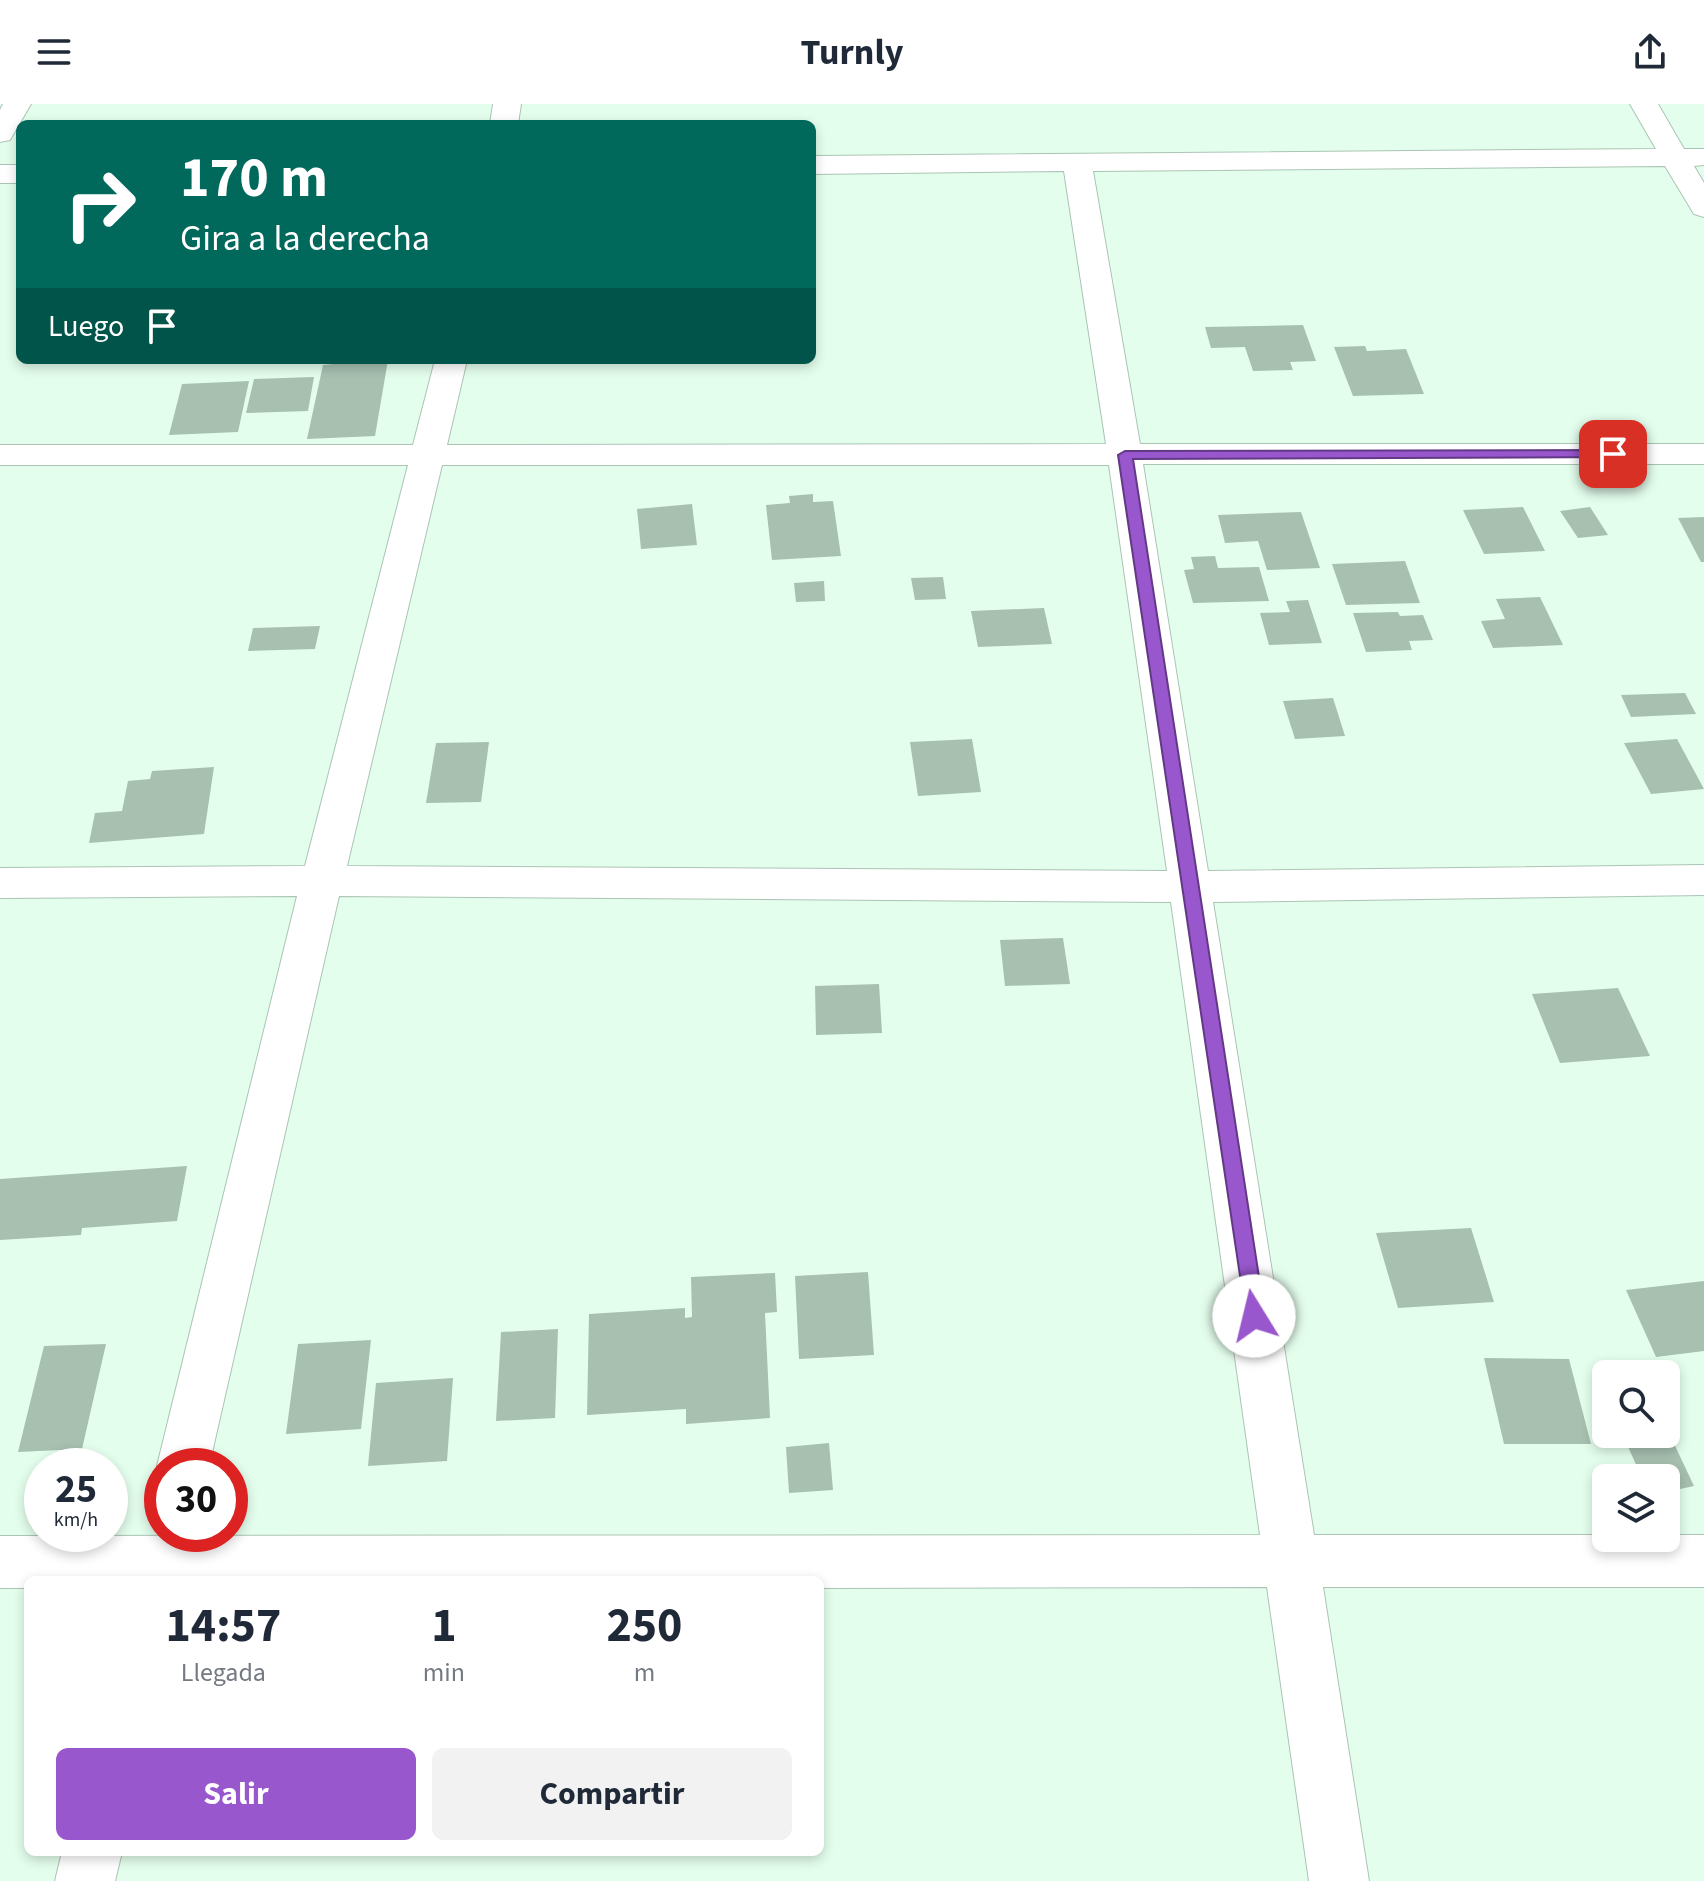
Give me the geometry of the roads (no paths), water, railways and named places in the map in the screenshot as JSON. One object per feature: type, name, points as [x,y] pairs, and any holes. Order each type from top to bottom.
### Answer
[{"type":"street","points":[[0,134],[17,104]]},
{"type":"street","points":[[1644,104],[1704,208]]},
{"type":"street","points":[[816,165],[1704,157]]},
{"type":"street","points":[[1077,162],[1125,455],[1339,1881]]},
{"type":"street","points":[[187,1448],[322,881],[450,364]]},
{"type":"street","points":[[0,455],[1704,454]]},
{"type":"street","points":[[0,883],[322,881],[1190,887],[1704,880]]},
{"type":"street","points":[[0,1562],[161,1559],[1704,1561]]},
{"type":"street","points":[[85,1881],[91,1856]]}]
